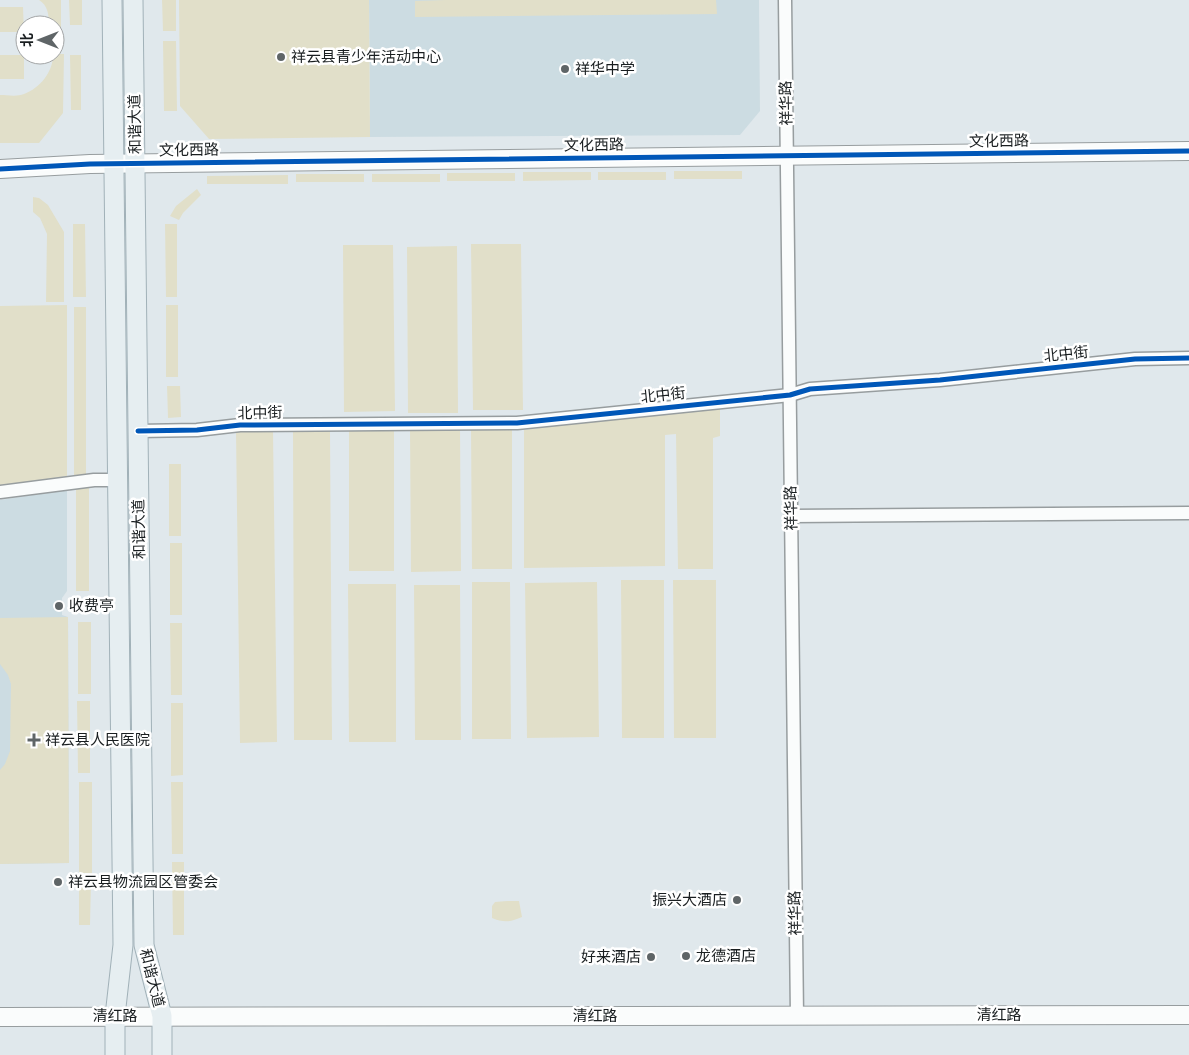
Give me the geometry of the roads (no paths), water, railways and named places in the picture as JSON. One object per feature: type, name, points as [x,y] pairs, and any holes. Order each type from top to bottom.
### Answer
[{"type":"main road","name":"和谐大道","points":[[112,0],[123,945],[115,1016],[115,1055]]},
{"type":"main road","name":"和谐大道","points":[[134,0],[144,945],[162,1016],[162,1055]]},
{"type":"street","name":"祥华路","points":[[785,0],[796,1016]]},
{"type":"street","name":"文化西路","points":[[0,169],[114,163],[1189,151]]},
{"type":"street","name":"北中街","points":[[138,431],[197,430],[240,425],[518,423],[790,395],[810,389],[940,380],[1135,360],[1189,358]]},
{"type":"street","points":[[0,492],[94,480],[118,480]]},
{"type":"street","points":[[791,516],[1189,513]]},
{"type":"street","name":"清红路","points":[[0,1016],[1189,1015]]},
{"type":"place","name":"祥云县青少年活动中心","points":[[281,57]]},
{"type":"place","name":"祥华中学","points":[[565,69]]},
{"type":"place","name":"收费亭","points":[[59,606]]},
{"type":"place","name":"祥云县人民医院","points":[[34,740]]},
{"type":"place","name":"祥云县物流园区管委会","points":[[58,882]]},
{"type":"place","name":"振兴大酒店","points":[[737,900]]},
{"type":"place","name":"龙德酒店","points":[[686,956]]},
{"type":"place","name":"好来酒店","points":[[651,957]]}]
